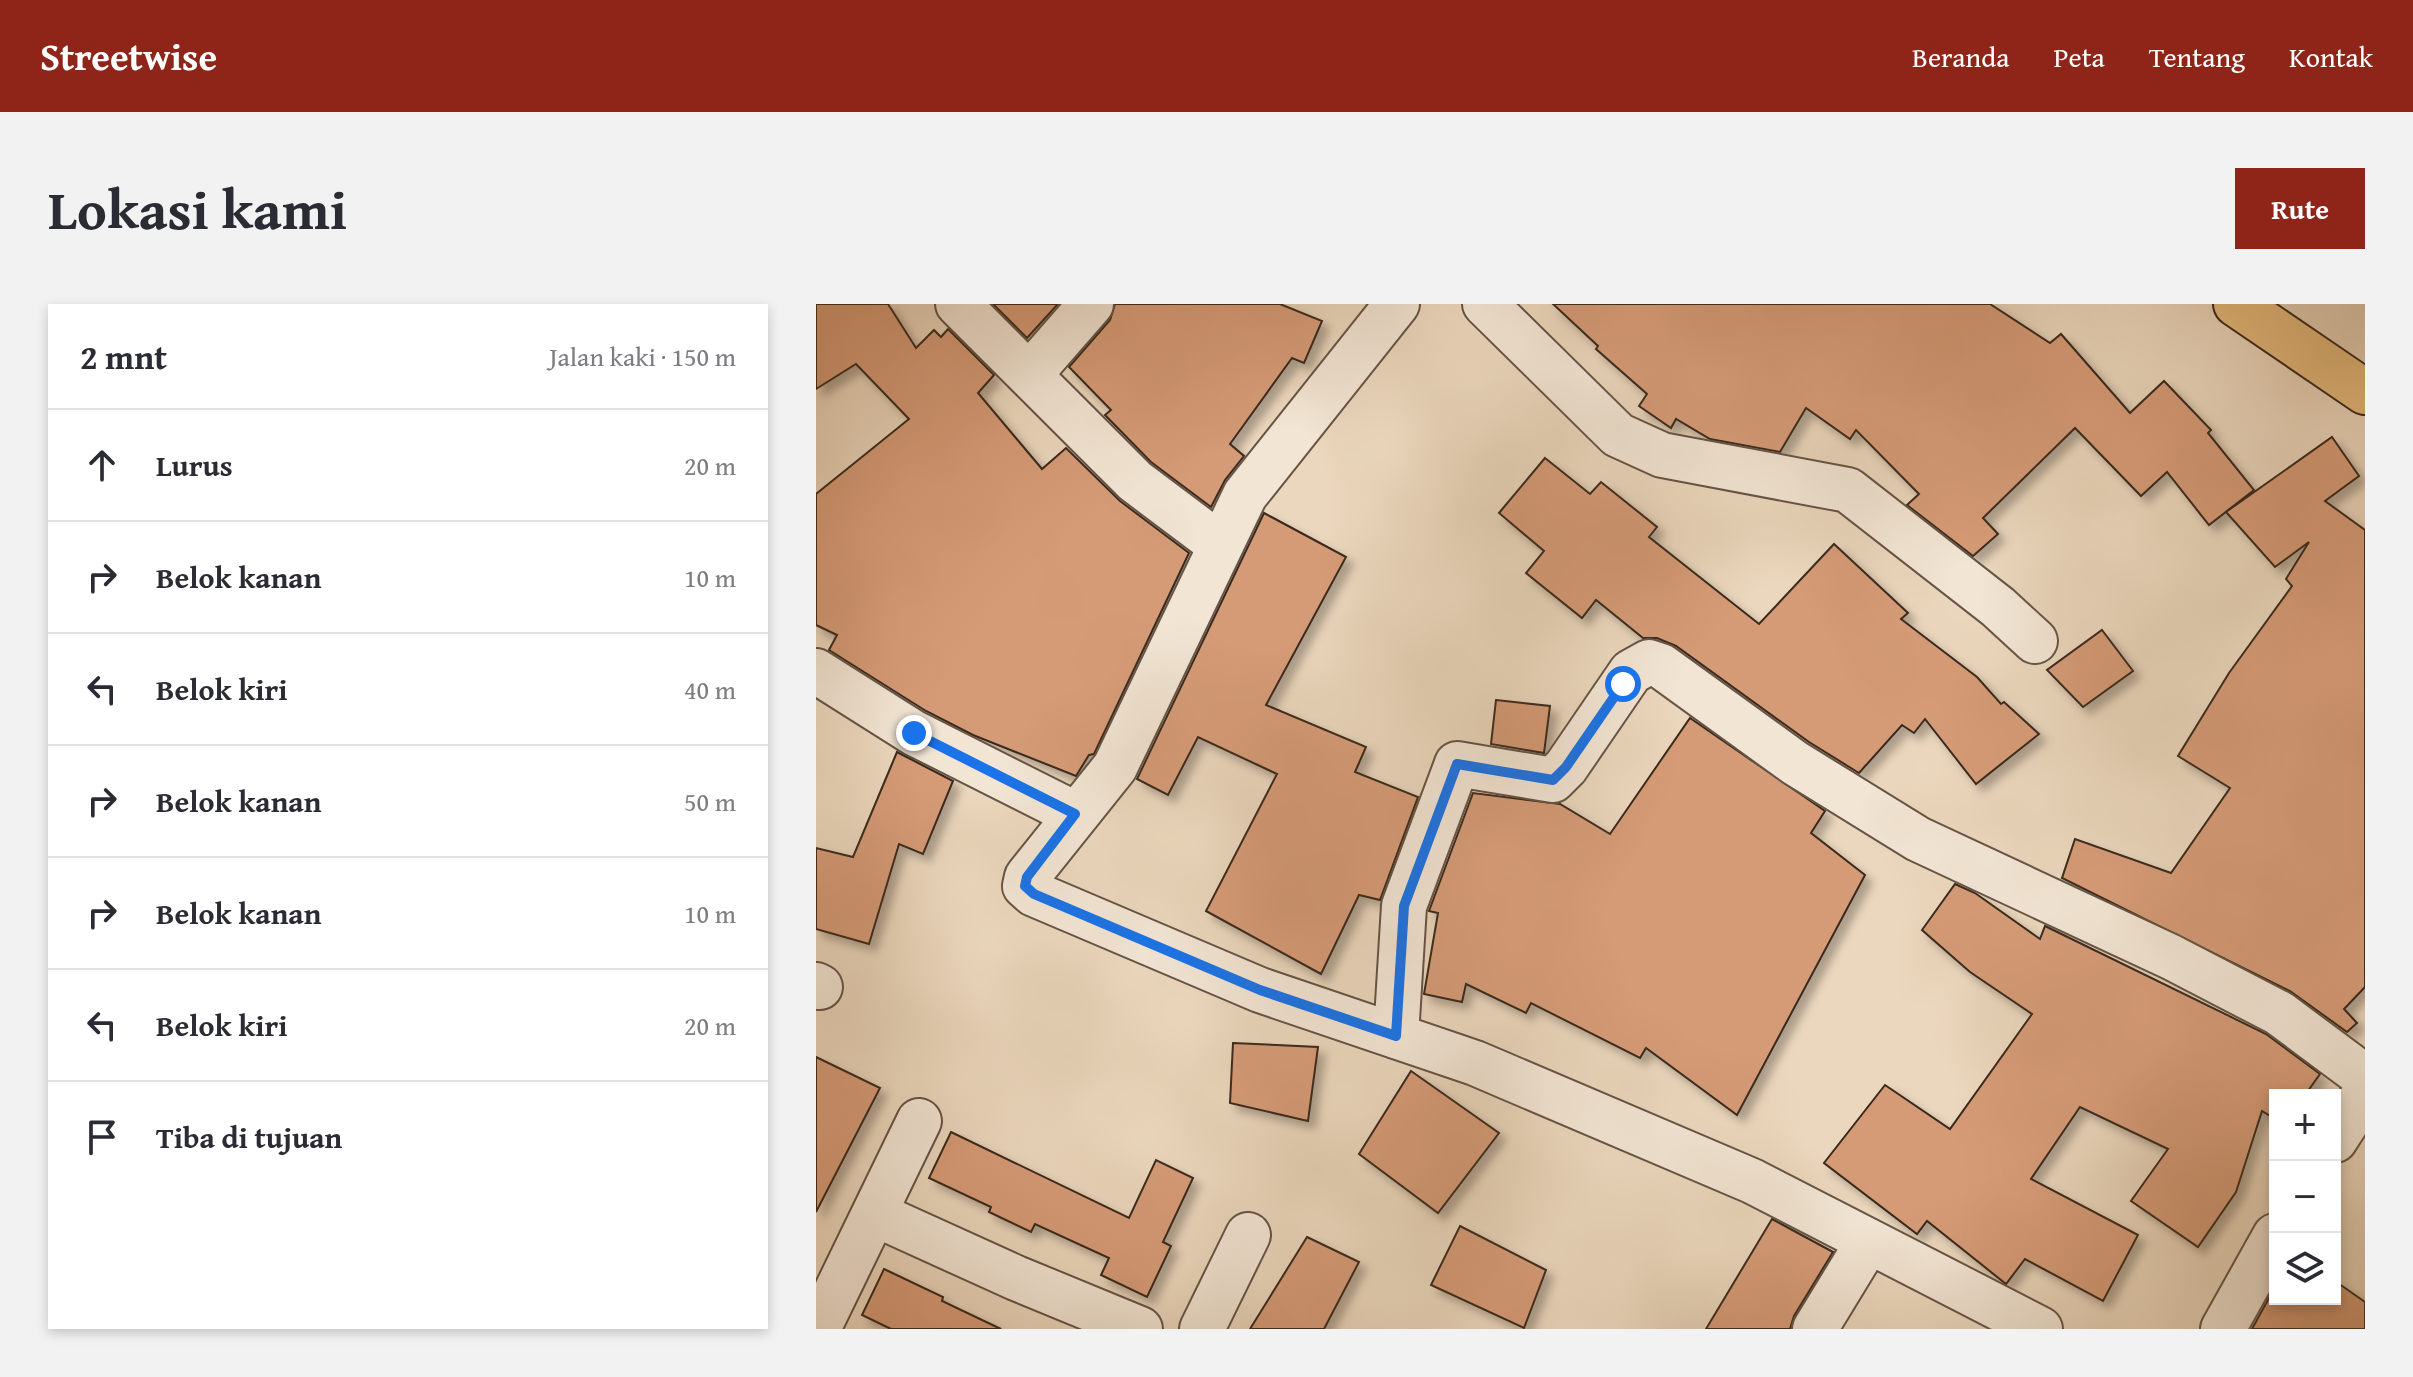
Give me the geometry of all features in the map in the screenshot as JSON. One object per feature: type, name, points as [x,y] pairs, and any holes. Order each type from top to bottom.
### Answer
[{"type":"main road","points":[[2263,312],[2365,392]]},
{"type":"street","points":[[958,304],[1135,481],[1220,545]]},
{"type":"street","points":[[1030,374],[1091,304]]},
{"type":"street","points":[[1397,304],[1245,495],[1115,767],[1027,877],[1025,886],[1034,894],[1260,990],[1475,1063],[1752,1181],[2040,1329]]},
{"type":"street","points":[[1503,309],[1618,435],[1662,455],[1848,490],[1963,579],[2035,641]]},
{"type":"street","points":[[1396,1036],[1404,906],[1457,764],[1553,780],[1566,767],[1631,672],[1649,662],[1661,666],[1795,763],[1918,839],[2171,957],[2279,1013],[2365,1077]]},
{"type":"street","points":[[816,671],[914,733],[1075,814]]},
{"type":"street","points":[[2341,1131],[2365,1093]]},
{"type":"street","points":[[818,1329],[919,1121]]},
{"type":"street","points":[[875,1214],[1016,1278],[1140,1329]]},
{"type":"street","points":[[1202,1329],[1248,1235]]},
{"type":"street","points":[[1815,1329],[1868,1242]]},
{"type":"street","points":[[2223,1329],[2269,1247]]},
{"type":"building","points":[[816,304],[888,304],[916,348],[934,330],[941,337],[948,329],[994,375],[978,393],[1042,469],[1066,448],[1120,501],[1189,553],[1094,754],[1089,755],[1076,776],[973,735],[926,711],[829,650],[837,635],[816,625],[816,494],[909,419],[856,364],[816,389]]},
{"type":"building","points":[[993,304],[1058,304],[1027,338]]},
{"type":"building","points":[[1115,304],[1280,304],[1322,321],[1304,363],[1292,358],[1230,444],[1244,456],[1225,480],[1211,507],[1151,462],[1105,415],[1111,410],[1069,367],[1110,320]]},
{"type":"building","points":[[1553,304],[1990,304],[2050,343],[2061,334],[2130,413],[2164,381],[2211,430],[2208,433],[2254,490],[2209,525],[2167,472],[2141,496],[2075,428],[1983,518],[1998,534],[1973,556],[1907,505],[1919,494],[1856,430],[1850,439],[1806,408],[1780,452],[1710,439],[1676,419],[1671,428],[1639,406],[1647,394],[1596,349],[1598,346]]},
{"type":"building","points":[[2332,437],[2359,476],[2325,501],[2365,530],[2365,987],[2344,1009],[2357,1023],[2347,1032],[2290,991],[2062,878],[2075,839],[2171,873],[2230,788],[2178,756],[2229,673],[2292,586],[2286,579],[2309,542],[2275,567],[2226,512]]},
{"type":"building","points":[[1545,458],[1590,494],[1601,482],[1657,527],[1649,537],[1759,624],[1834,544],[1908,613],[1901,619],[1977,677],[2001,704],[2004,702],[2039,734],[1976,784],[1925,719],[1914,733],[1902,725],[1859,773],[1809,742],[1676,646],[1657,638],[1643,638],[1596,600],[1582,618],[1526,573],[1544,551],[1499,513]]},
{"type":"building","points":[[1264,513],[1346,557],[1266,705],[1366,747],[1355,772],[1418,797],[1380,900],[1359,895],[1321,974],[1206,911],[1277,774],[1198,737],[1168,795],[1137,779]]},
{"type":"building","points":[[2102,630],[2133,671],[2083,707],[2047,670]]},
{"type":"building","points":[[1496,700],[1550,706],[1544,753],[1491,744]]},
{"type":"building","points":[[1690,718],[1825,811],[1811,833],[1865,875],[1737,1115],[1646,1048],[1640,1058],[1531,1003],[1526,1013],[1466,984],[1462,1002],[1424,994],[1438,913],[1429,911],[1473,793],[1560,804],[1610,834]]},
{"type":"building","points":[[897,752],[953,781],[923,854],[899,844],[869,944],[816,929],[816,848],[853,857]]},
{"type":"building","points":[[1955,884],[1975,893],[2040,939],[2045,926],[2266,1034],[2320,1074],[2309,1089],[2269,1089],[2269,1115],[2262,1111],[2236,1192],[2198,1247],[2131,1201],[2168,1149],[2080,1107],[2031,1179],[2138,1235],[2103,1301],[2025,1259],[2006,1284],[1927,1221],[1917,1234],[1824,1163],[1885,1085],[1950,1129],[2032,1014],[1970,972],[1922,930]]},
{"type":"building","points":[[1233,1043],[1318,1047],[1308,1121],[1230,1103]]},
{"type":"building","points":[[816,1057],[880,1088],[816,1212]]},
{"type":"building","points":[[1411,1071],[1499,1133],[1438,1213],[1359,1154]]},
{"type":"building","points":[[951,1132],[1129,1218],[1156,1160],[1193,1178],[1163,1242],[1171,1246],[1147,1297],[1101,1275],[1109,1258],[1035,1224],[1031,1232],[989,1212],[991,1207],[929,1178]]},
{"type":"building","points":[[1772,1219],[1833,1252],[1794,1316],[1790,1329],[1706,1329]]},
{"type":"building","points":[[1460,1226],[1546,1270],[1524,1328],[1431,1285]]},
{"type":"building","points":[[1307,1237],[1359,1262],[1324,1329],[1250,1329]]},
{"type":"building","points":[[884,1269],[1001,1329],[891,1329],[862,1315]]},
{"type":"building","points":[[2341,1285],[2365,1302],[2365,1329],[2252,1329],[2269,1298],[2269,1305],[2341,1305]]},
{"type":"route","points":[[914,733],[1075,814],[1027,877],[1025,886],[1034,894],[1260,990],[1396,1036],[1404,906],[1457,764],[1553,780],[1566,767],[1623,684]]}]
